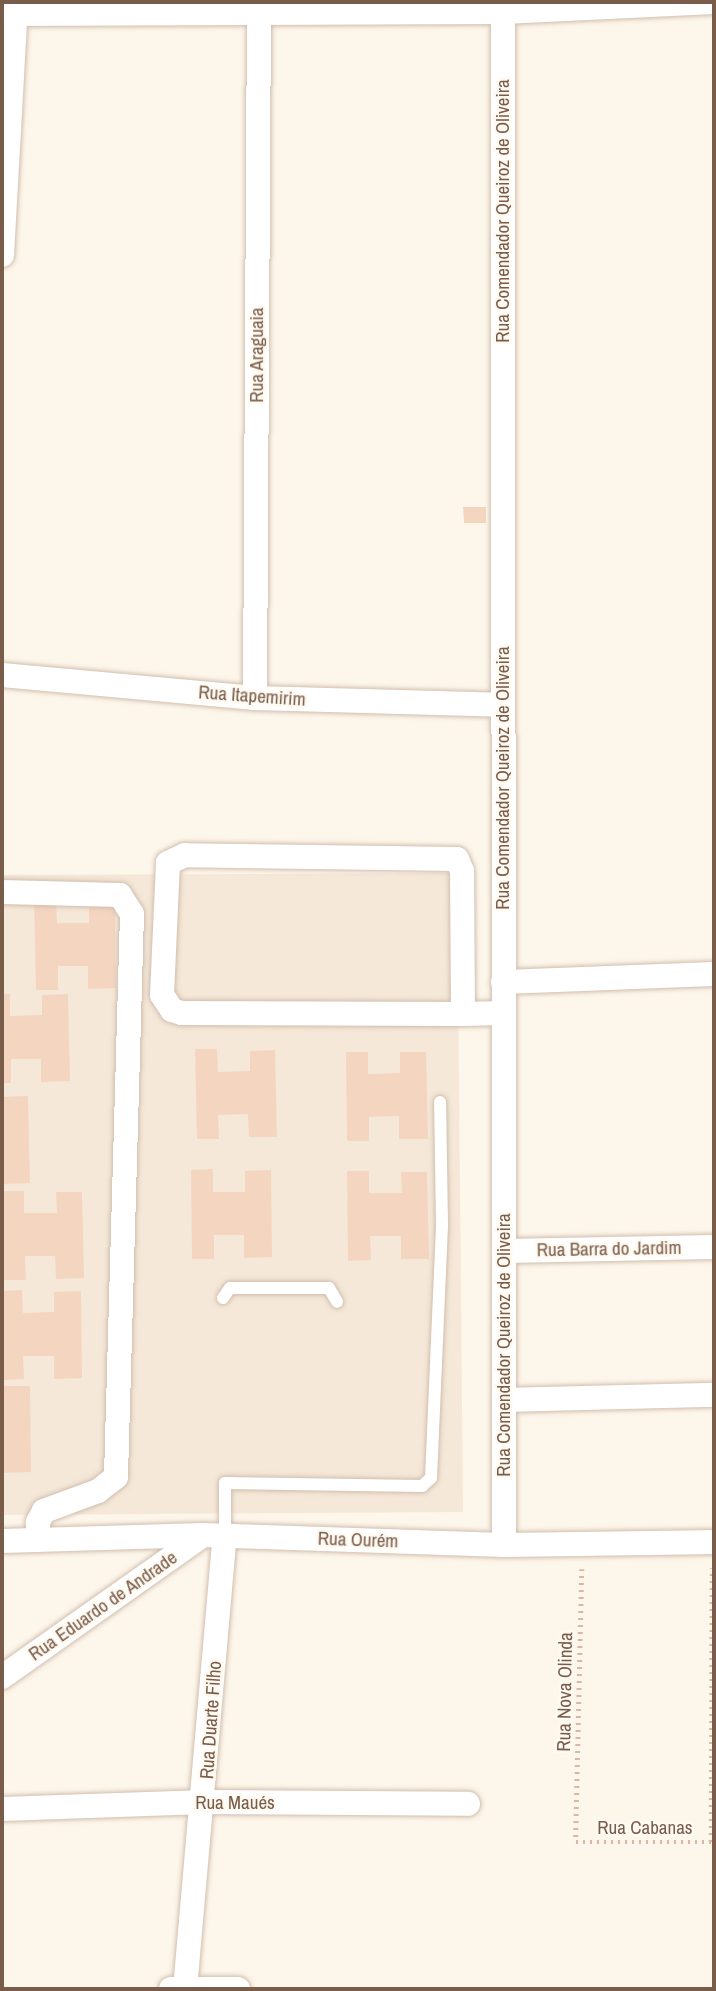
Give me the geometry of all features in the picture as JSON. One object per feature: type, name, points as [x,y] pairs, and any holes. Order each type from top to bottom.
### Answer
[{"type":"street","points":[[2,255],[10,10],[503,12],[714,2]]},
{"type":"street","name":"Rua Araguaia","points":[[255,698],[259,12]]},
{"type":"street","name":"Rua Comendador Queiroz de Oliveira","points":[[503,12],[504,1545]]},
{"type":"street","name":"Rua Itapemirim","points":[[2,675],[255,698],[503,705]]},
{"type":"street","points":[[463,1014],[462,871],[457,859],[185,855],[168,863],[162,995],[172,1010],[463,1014],[504,1013]]},
{"type":"street","points":[[2,892],[120,895],[132,914],[116,1477],[98,1491],[44,1511],[38,1522],[38,1540]]},
{"type":"street","points":[[503,982],[714,974]]},
{"type":"street","name":"Rua Barra do Jardim","points":[[504,1251],[714,1247]]},
{"type":"street","points":[[504,1400],[714,1395]]},
{"type":"street","name":"Rua Ourém","points":[[2,1541],[214,1535],[504,1545],[713,1542]]},
{"type":"street","name":"Rua Eduardo de Andrade","points":[[2,1676],[214,1535]]},
{"type":"street","name":"Rua Duarte Filho","points":[[186,1989],[205,1802],[214,1535]]},
{"type":"street","name":"Rua Maués","points":[[2,1810],[205,1802],[468,1804]]},
{"type":"street","points":[[171,1989],[238,1989]]},
{"type":"lane","points":[[214,1535],[225,1483],[422,1486],[431,1478],[442,1224],[440,1102]]},
{"type":"lane","points":[[223,1298],[230,1288],[329,1288],[337,1302]]},
{"type":"path","points":[[713,1542],[713,1842]]},
{"type":"path","name":"Rua Nova Olinda","points":[[576,1842],[582,1544]]},
{"type":"path","name":"Rua Cabanas","points":[[576,1842],[713,1842]]},
{"type":"shaded area","points":[[457,873],[463,1512],[2,1515],[2,875]]},
{"type":"building","points":[[463,507],[486,507],[486,523],[464,523]]},
{"type":"building","points":[[34,901],[56,901],[57,923],[89,923],[89,902],[115,901],[116,988],[88,989],[88,966],[58,966],[58,990],[36,990]]},
{"type":"building","points":[[2,994],[10,994],[10,1016],[42,1015],[42,995],[68,994],[70,1081],[41,1082],[41,1059],[11,1059],[11,1083],[2,1083]]},
{"type":"building","points":[[195,1049],[217,1049],[218,1072],[250,1071],[250,1051],[275,1050],[277,1137],[249,1137],[248,1114],[218,1115],[219,1139],[197,1139]]},
{"type":"building","points":[[346,1052],[368,1052],[368,1074],[400,1073],[400,1052],[426,1052],[428,1139],[399,1139],[399,1116],[369,1117],[369,1141],[347,1141]]},
{"type":"building","points":[[28,1096],[30,1183],[2,1184],[2,1097]]},
{"type":"building","points":[[213,1169],[213,1192],[245,1192],[245,1171],[271,1170],[272,1257],[244,1258],[244,1235],[214,1235],[214,1259],[192,1259],[191,1170]]},
{"type":"building","points":[[347,1171],[369,1171],[369,1193],[402,1193],[401,1172],[427,1172],[429,1259],[401,1259],[401,1236],[370,1236],[371,1260],[348,1261]]},
{"type":"building","points":[[2,1191],[24,1191],[24,1213],[57,1213],[56,1192],[82,1192],[84,1278],[56,1279],[55,1256],[25,1256],[26,1280],[4,1280]]},
{"type":"building","points":[[22,1290],[23,1313],[54,1312],[54,1292],[81,1291],[82,1378],[54,1379],[54,1356],[23,1356],[24,1379],[2,1380],[2,1291]]},
{"type":"building","points":[[4,1386],[30,1386],[31,1472],[3,1473]]}]
